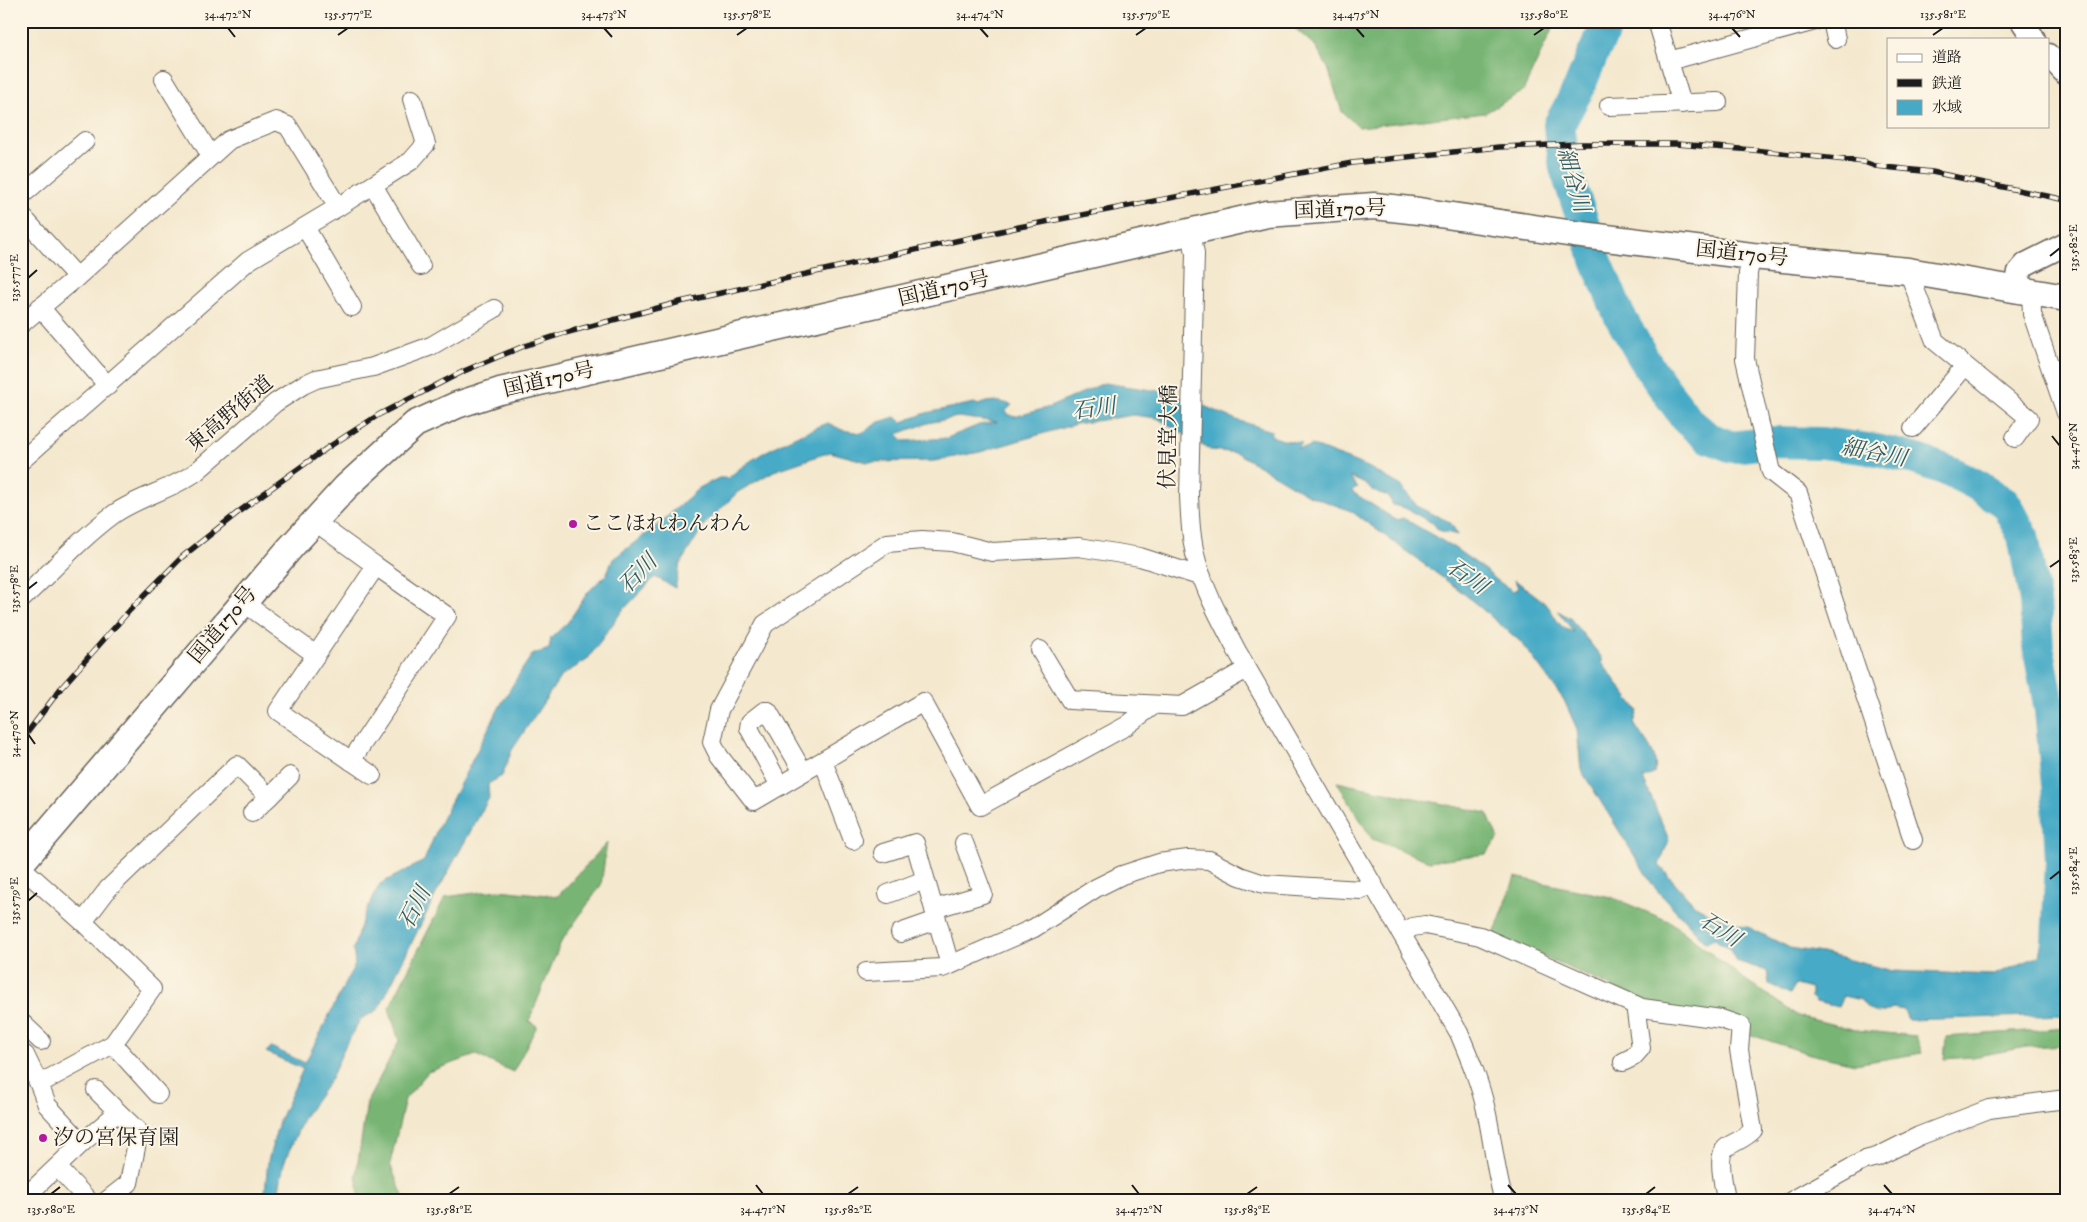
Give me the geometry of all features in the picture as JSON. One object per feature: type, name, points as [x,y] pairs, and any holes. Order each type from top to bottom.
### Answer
[{"type":"highway","name":"国道170号","points":[[21,865],[243,602],[346,487],[414,424],[457,405],[500,391],[1267,214],[1374,206],[1574,234],[1752,256],[1908,271],[2066,298]]},
{"type":"main road","points":[[2022,21],[2033,38]]},
{"type":"main road","points":[[2050,57],[2066,74]]},
{"type":"main road","points":[[2023,290],[2019,272],[2026,264],[2066,244]]},
{"type":"street","points":[[1657,21],[1682,104]]},
{"type":"street","points":[[1669,61],[1815,21]]},
{"type":"street","points":[[1832,21],[1836,39]]},
{"type":"street","points":[[164,79],[211,156]]},
{"type":"street","points":[[21,461],[248,261],[411,161],[426,144],[412,99]]},
{"type":"street","points":[[1609,106],[1718,102]]},
{"type":"street","points":[[21,324],[77,277],[229,140],[276,120],[288,126],[338,207]]},
{"type":"street","points":[[21,196],[85,141]]},
{"type":"street","points":[[373,185],[421,266]]},
{"type":"street","points":[[21,215],[77,277]]},
{"type":"street","points":[[305,227],[352,307]]},
{"type":"street","name":"伏見堂大橋","points":[[1190,232],[1195,253],[1190,523],[1199,569],[1213,606],[1247,669],[1459,1033],[1478,1077],[1491,1133],[1497,1178],[1504,1201]]},
{"type":"street","points":[[1752,256],[1748,273],[1745,358],[1771,472],[1798,493],[1913,840]]},
{"type":"street","points":[[1908,271],[1935,341],[2029,418],[2015,438]]},
{"type":"street","points":[[2023,290],[2066,413]]},
{"type":"street","points":[[40,307],[108,386]]},
{"type":"street","name":"東高野街道","points":[[21,600],[72,549],[115,514],[132,503],[180,482],[196,472],[289,394],[316,379],[373,368],[431,346],[494,308]]},
{"type":"street","points":[[1913,428],[1964,366]]},
{"type":"street","points":[[314,522],[447,616],[351,761]]},
{"type":"street","points":[[1154,705],[1126,726],[980,806],[923,702],[754,801],[719,756],[712,742],[719,710],[765,624],[887,543],[922,540],[952,542],[992,552],[1079,547],[1199,569]]},
{"type":"street","points":[[372,776],[278,711],[376,566]]},
{"type":"street","points":[[243,602],[316,654]]},
{"type":"street","points":[[1040,650],[1070,700],[1182,706],[1247,669]]},
{"type":"street","points":[[780,786],[749,728],[750,722],[764,711],[768,712],[803,772]]},
{"type":"street","points":[[823,761],[854,840]]},
{"type":"street","points":[[83,922],[108,889],[237,765],[269,797]]},
{"type":"street","points":[[252,814],[290,776]]},
{"type":"street","points":[[900,933],[983,894],[964,843]]},
{"type":"street","points":[[884,853],[914,844],[950,965]]},
{"type":"street","points":[[866,972],[942,968],[1034,928],[1096,888],[1122,876],[1159,863],[1188,859],[1209,860],[1240,876],[1264,884],[1361,890],[1372,883]]},
{"type":"street","points":[[21,865],[152,989],[113,1044],[39,1084]]},
{"type":"street","points":[[888,894],[925,880]]},
{"type":"street","points":[[1402,933],[1414,927],[1426,925],[1480,936],[1642,1008],[1721,1019],[1741,1026],[1739,1050],[1753,1130],[1749,1135],[1724,1148],[1720,1158],[1726,1201]]},
{"type":"street","points":[[1623,1062],[1633,1057],[1641,1048],[1635,1005]]},
{"type":"street","points":[[21,1022],[42,1042]]},
{"type":"street","points":[[113,1044],[158,1094]]},
{"type":"street","points":[[21,1058],[25,1055],[47,1105],[82,1143]]},
{"type":"street","points":[[96,1090],[139,1132],[129,1183],[106,1201]]},
{"type":"street","points":[[1790,1201],[1865,1160],[1877,1157],[1919,1136],[1989,1109],[2066,1099]]},
{"type":"street","points":[[21,1200],[118,1112]]},
{"type":"street","points":[[56,1167],[89,1201]]},
{"type":"green space","points":[[1287,21],[1556,21],[1523,91],[1485,113],[1359,127],[1342,112],[1328,68],[1315,46]]},
{"type":"green space","points":[[1337,782],[1487,813],[1498,839],[1486,854],[1429,861],[1372,839]]},
{"type":"green space","points":[[607,843],[601,885],[561,942],[529,1021],[537,1026],[513,1072],[476,1055],[428,1072],[405,1099],[390,1164],[405,1201],[360,1201],[356,1175],[367,1102],[399,1041],[389,1008],[445,897],[498,890],[558,896]]},
{"type":"green space","points":[[1515,877],[1611,897],[1671,922],[1740,976],[1798,1016],[1856,1030],[1916,1036],[1922,1053],[1855,1064],[1810,1054],[1637,998],[1494,935]]},
{"type":"green space","points":[[2066,1028],[2066,1045],[2027,1047],[1972,1057],[1944,1059],[1946,1037]]},
{"type":"water","name":"石川","points":[[1104,383],[1173,393],[1237,420],[1272,431],[1271,436],[1302,443],[1297,448],[1308,448],[1312,445],[1368,467],[1400,485],[1418,507],[1450,522],[1458,535],[1438,530],[1434,524],[1405,508],[1393,505],[1388,496],[1371,490],[1367,485],[1350,477],[1357,487],[1351,491],[1396,520],[1403,518],[1453,547],[1513,591],[1518,588],[1515,580],[1547,605],[1560,624],[1574,632],[1558,611],[1570,618],[1602,658],[1602,663],[1638,711],[1634,723],[1650,747],[1655,760],[1654,774],[1643,778],[1669,840],[1659,865],[1695,905],[1709,914],[1750,928],[1790,948],[1822,953],[1893,971],[1994,975],[2039,956],[2046,918],[2063,916],[2066,929],[2066,1015],[1908,1020],[1904,1010],[1892,1008],[1879,1013],[1871,1011],[1861,1000],[1843,996],[1838,1007],[1816,1002],[1811,997],[1811,989],[1795,985],[1790,994],[1769,984],[1767,971],[1736,961],[1729,948],[1714,939],[1706,943],[1654,887],[1581,770],[1577,729],[1564,700],[1522,643],[1462,592],[1351,511],[1308,495],[1237,453],[1211,450],[1157,418],[1133,415],[1076,424],[980,452],[934,461],[867,462],[830,452],[774,471],[738,492],[704,525],[680,564],[675,588],[655,577],[622,611],[587,660],[561,676],[512,750],[502,776],[488,784],[489,798],[437,892],[378,1010],[361,1019],[346,1044],[331,1079],[304,1117],[284,1163],[277,1201],[264,1201],[268,1161],[279,1121],[303,1069],[266,1052],[271,1047],[305,1063],[355,964],[353,949],[364,915],[380,884],[424,861],[438,827],[500,706],[521,671],[532,655],[549,649],[551,638],[568,622],[588,592],[606,575],[613,559],[659,524],[699,488],[719,478],[728,478],[776,446],[828,423],[842,430],[862,433],[879,422],[895,417],[902,422],[926,413],[974,403],[979,405],[996,401],[1012,405],[1005,412],[1014,417],[1050,407]],"holes":[[[958,417],[997,422],[979,425],[947,438],[904,441],[897,434],[928,423]]]},
{"type":"waterway","name":"細谷川","points":[[1609,21],[1579,88],[1559,125],[1565,168],[1596,260],[1619,315],[1648,366],[1688,421],[1707,437],[1732,447],[1774,442],[1822,443],[1877,450],[1915,459],[1949,471],[1977,485],[2006,504],[2023,536],[2035,601],[2038,646],[2050,710],[2057,785],[2061,861],[2056,961]]},
{"type":"railway","points":[[21,741],[61,688],[130,610],[182,557],[241,510],[327,448],[380,414],[464,371],[524,346],[680,302],[1019,227],[1352,163],[1499,147],[1581,144],[1676,144],[1753,150],[1864,162],[1875,166],[1932,172],[2066,200]]},
{"type":"place","name":"ここほれわんわん","points":[[573,524]]},
{"type":"place","name":"汐の宮保育園","points":[[43,1138]]}]
